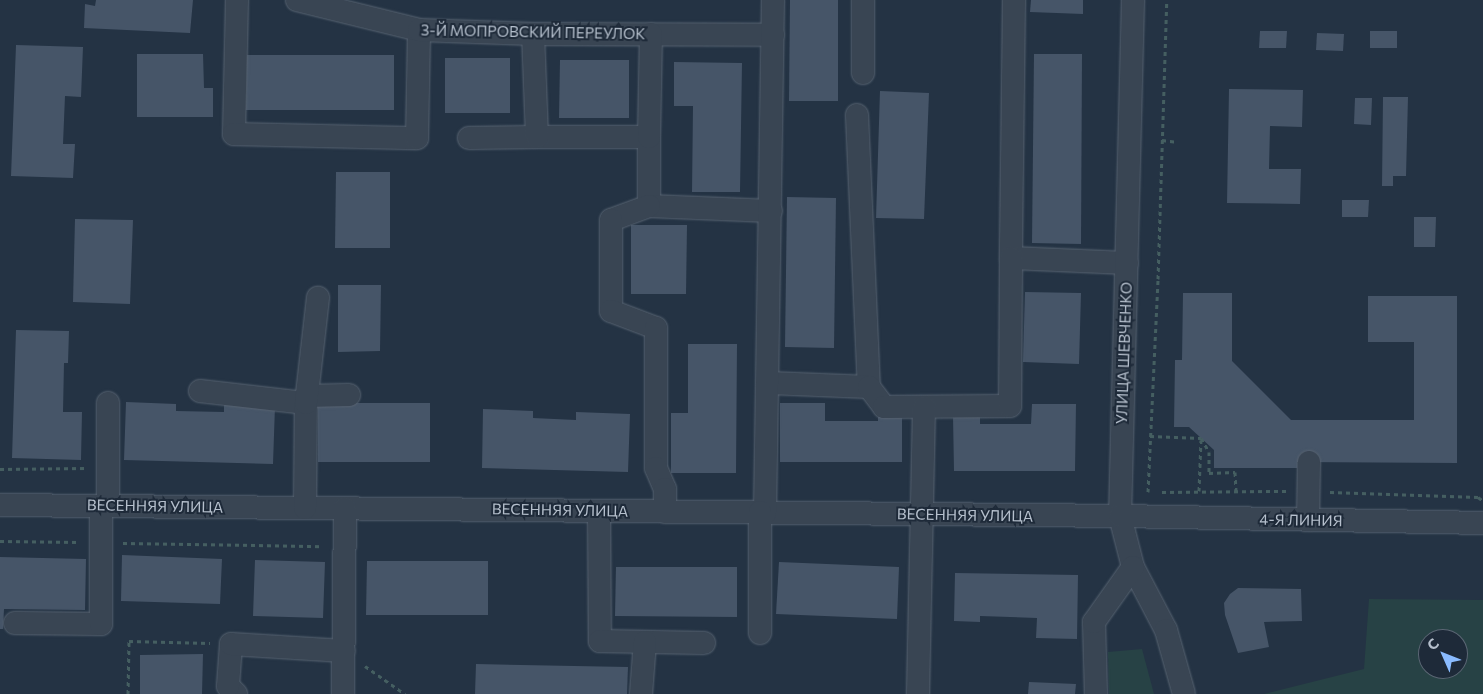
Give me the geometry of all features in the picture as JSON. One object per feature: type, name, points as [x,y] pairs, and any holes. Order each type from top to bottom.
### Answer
[{"type":"street","points":[[237,0],[234,134],[418,138],[419,30]]},
{"type":"street","name":"3-Й МОПРОВСКИЙ ПЕРЕУЛОК","points":[[297,0],[419,30],[533,34],[773,36]]},
{"type":"street","points":[[760,633],[768,382],[773,0]]},
{"type":"street","points":[[863,0],[863,73]]},
{"type":"street","points":[[857,115],[869,388],[884,407],[1010,406],[1014,0]]},
{"type":"street","name":"УЛИЦА ШЕВЧЕНКО","points":[[1133,0],[1120,516],[1133,567],[1166,630],[1184,694]]},
{"type":"street","points":[[533,34],[537,137]]},
{"type":"street","points":[[649,206],[651,34]]},
{"type":"street","points":[[469,138],[649,136]]},
{"type":"street","points":[[665,512],[664,489],[656,468],[656,328],[610,310],[611,220],[649,206],[771,211]]},
{"type":"street","points":[[1011,258],[1127,263]]},
{"type":"street","points":[[305,508],[306,399],[318,298]]},
{"type":"street","points":[[768,382],[869,388]]},
{"type":"street","points":[[200,391],[306,399],[349,394]]},
{"type":"street","points":[[15,623],[101,624],[101,543],[108,467],[108,403]]},
{"type":"street","points":[[918,694],[924,514],[924,407]]},
{"type":"street","points":[[1308,520],[1309,462]]},
{"type":"street","name":"ВЕСЕННЯЯ УЛИЦА","points":[[0,505],[1120,516]]},
{"type":"street","points":[[343,694],[345,508]]},
{"type":"street","points":[[599,511],[600,641],[704,643]]},
{"type":"street","name":"4-Я ЛИНИЯ","points":[[1120,516],[1483,523]]},
{"type":"street","points":[[1096,694],[1094,622],[1133,567]]},
{"type":"street","points":[[641,694],[646,642]]},
{"type":"street","points":[[236,694],[228,686],[231,644],[344,651]]},
{"type":"path","points":[[1148,492],[1167,0]]},
{"type":"path","points":[[1162,140],[1178,142]]},
{"type":"path","points":[[1150,436],[1201,438]]},
{"type":"path","points":[[1199,492],[1201,438]]},
{"type":"path","points":[[1201,438],[1209,452],[1209,473],[1235,472],[1236,492]]},
{"type":"path","points":[[0,468],[108,467]]},
{"type":"path","points":[[0,541],[345,546]]},
{"type":"path","points":[[128,694],[130,641],[231,644]]},
{"type":"path","points":[[344,651],[405,694]]},
{"type":"green space","points":[[1369,599],[1483,600],[1483,694],[1264,694],[1364,669]]},
{"type":"green space","points":[[1142,649],[1154,694],[1109,694],[1108,652]]},
{"type":"building","points":[[96,0],[193,0],[190,33],[84,28],[85,4],[95,6]]},
{"type":"building","points":[[790,0],[838,0],[838,101],[789,101]]},
{"type":"building","points":[[1031,0],[1083,0],[1083,14],[1030,12]]},
{"type":"building","points":[[1260,31],[1287,31],[1286,48],[1259,48]]},
{"type":"building","points":[[1370,31],[1397,31],[1397,48],[1370,48]]},
{"type":"building","points":[[1317,33],[1344,34],[1343,51],[1316,50]]},
{"type":"building","points":[[16,45],[83,47],[81,97],[65,96],[63,144],[75,144],[73,178],[11,176]]},
{"type":"building","points":[[137,54],[203,54],[204,88],[213,88],[213,117],[137,117]]},
{"type":"building","points":[[1034,54],[1082,54],[1081,244],[1032,243]]},
{"type":"building","points":[[247,55],[394,55],[394,110],[246,110]]},
{"type":"building","points":[[445,58],[510,58],[510,113],[445,113]]},
{"type":"building","points":[[560,60],[629,60],[629,118],[559,118]]},
{"type":"building","points":[[674,62],[742,63],[740,192],[692,192],[693,106],[674,106]]},
{"type":"building","points":[[1229,89],[1303,90],[1302,127],[1270,126],[1269,169],[1301,169],[1300,204],[1227,203]]},
{"type":"building","points":[[880,91],[929,93],[924,219],[876,218]]},
{"type":"building","points":[[1383,97],[1408,97],[1406,176],[1393,176],[1393,186],[1382,186]]},
{"type":"building","points":[[1355,98],[1372,98],[1371,125],[1354,124]]},
{"type":"building","points":[[336,172],[390,172],[390,248],[335,248]]},
{"type":"building","points":[[787,197],[836,198],[834,348],[785,347]]},
{"type":"building","points":[[1342,200],[1369,200],[1368,217],[1342,217]]},
{"type":"building","points":[[1414,217],[1436,217],[1435,247],[1414,247]]},
{"type":"building","points":[[75,219],[133,220],[130,304],[73,302]]},
{"type":"building","points":[[631,225],[687,225],[686,294],[631,294]]},
{"type":"building","points":[[338,285],[381,285],[380,351],[338,352]]},
{"type":"building","points":[[1025,292],[1081,293],[1079,364],[1023,362]]},
{"type":"building","points":[[1183,293],[1232,293],[1232,361],[1291,420],[1414,420],[1414,342],[1368,342],[1368,296],[1457,296],[1457,463],[1297,462],[1297,468],[1214,468],[1214,450],[1189,427],[1174,427],[1175,360],[1182,360]]},
{"type":"building","points":[[16,330],[69,331],[68,363],[64,363],[63,412],[82,412],[81,460],[12,458]]},
{"type":"building","points":[[688,344],[737,344],[736,473],[671,473],[671,413],[688,413]]},
{"type":"building","points":[[126,402],[176,404],[176,411],[224,412],[224,405],[275,406],[273,464],[124,460]]},
{"type":"building","points":[[318,403],[430,403],[430,462],[318,462]]},
{"type":"building","points":[[780,403],[825,403],[825,421],[878,421],[878,416],[902,416],[902,462],[780,462]]},
{"type":"building","points":[[1032,404],[1076,404],[1075,471],[954,471],[953,416],[980,416],[980,424],[1031,424]]},
{"type":"building","points":[[483,409],[533,411],[533,418],[576,420],[576,412],[630,414],[628,472],[482,468]]},
{"type":"building","points":[[122,555],[222,559],[220,604],[121,601]]},
{"type":"building","points":[[0,557],[86,559],[85,610],[4,609],[3,629],[0,629]]},
{"type":"building","points":[[255,560],[325,562],[323,618],[253,616]]},
{"type":"building","points":[[367,561],[488,561],[488,615],[366,615]]},
{"type":"building","points":[[779,562],[899,567],[897,619],[776,614]]},
{"type":"building","points":[[616,567],[737,567],[737,617],[615,616]]},
{"type":"building","points":[[955,573],[1078,575],[1077,639],[1036,638],[1037,618],[980,616],[980,622],[954,621]]},
{"type":"building","points":[[1238,588],[1301,589],[1302,621],[1264,622],[1269,647],[1238,653],[1225,615],[1224,603],[1230,594]]},
{"type":"building","points":[[203,654],[202,694],[140,694],[140,655]]},
{"type":"building","points":[[476,664],[628,667],[627,694],[475,694]]},
{"type":"building","points":[[1029,682],[1076,684],[1075,694],[1028,694]]}]
